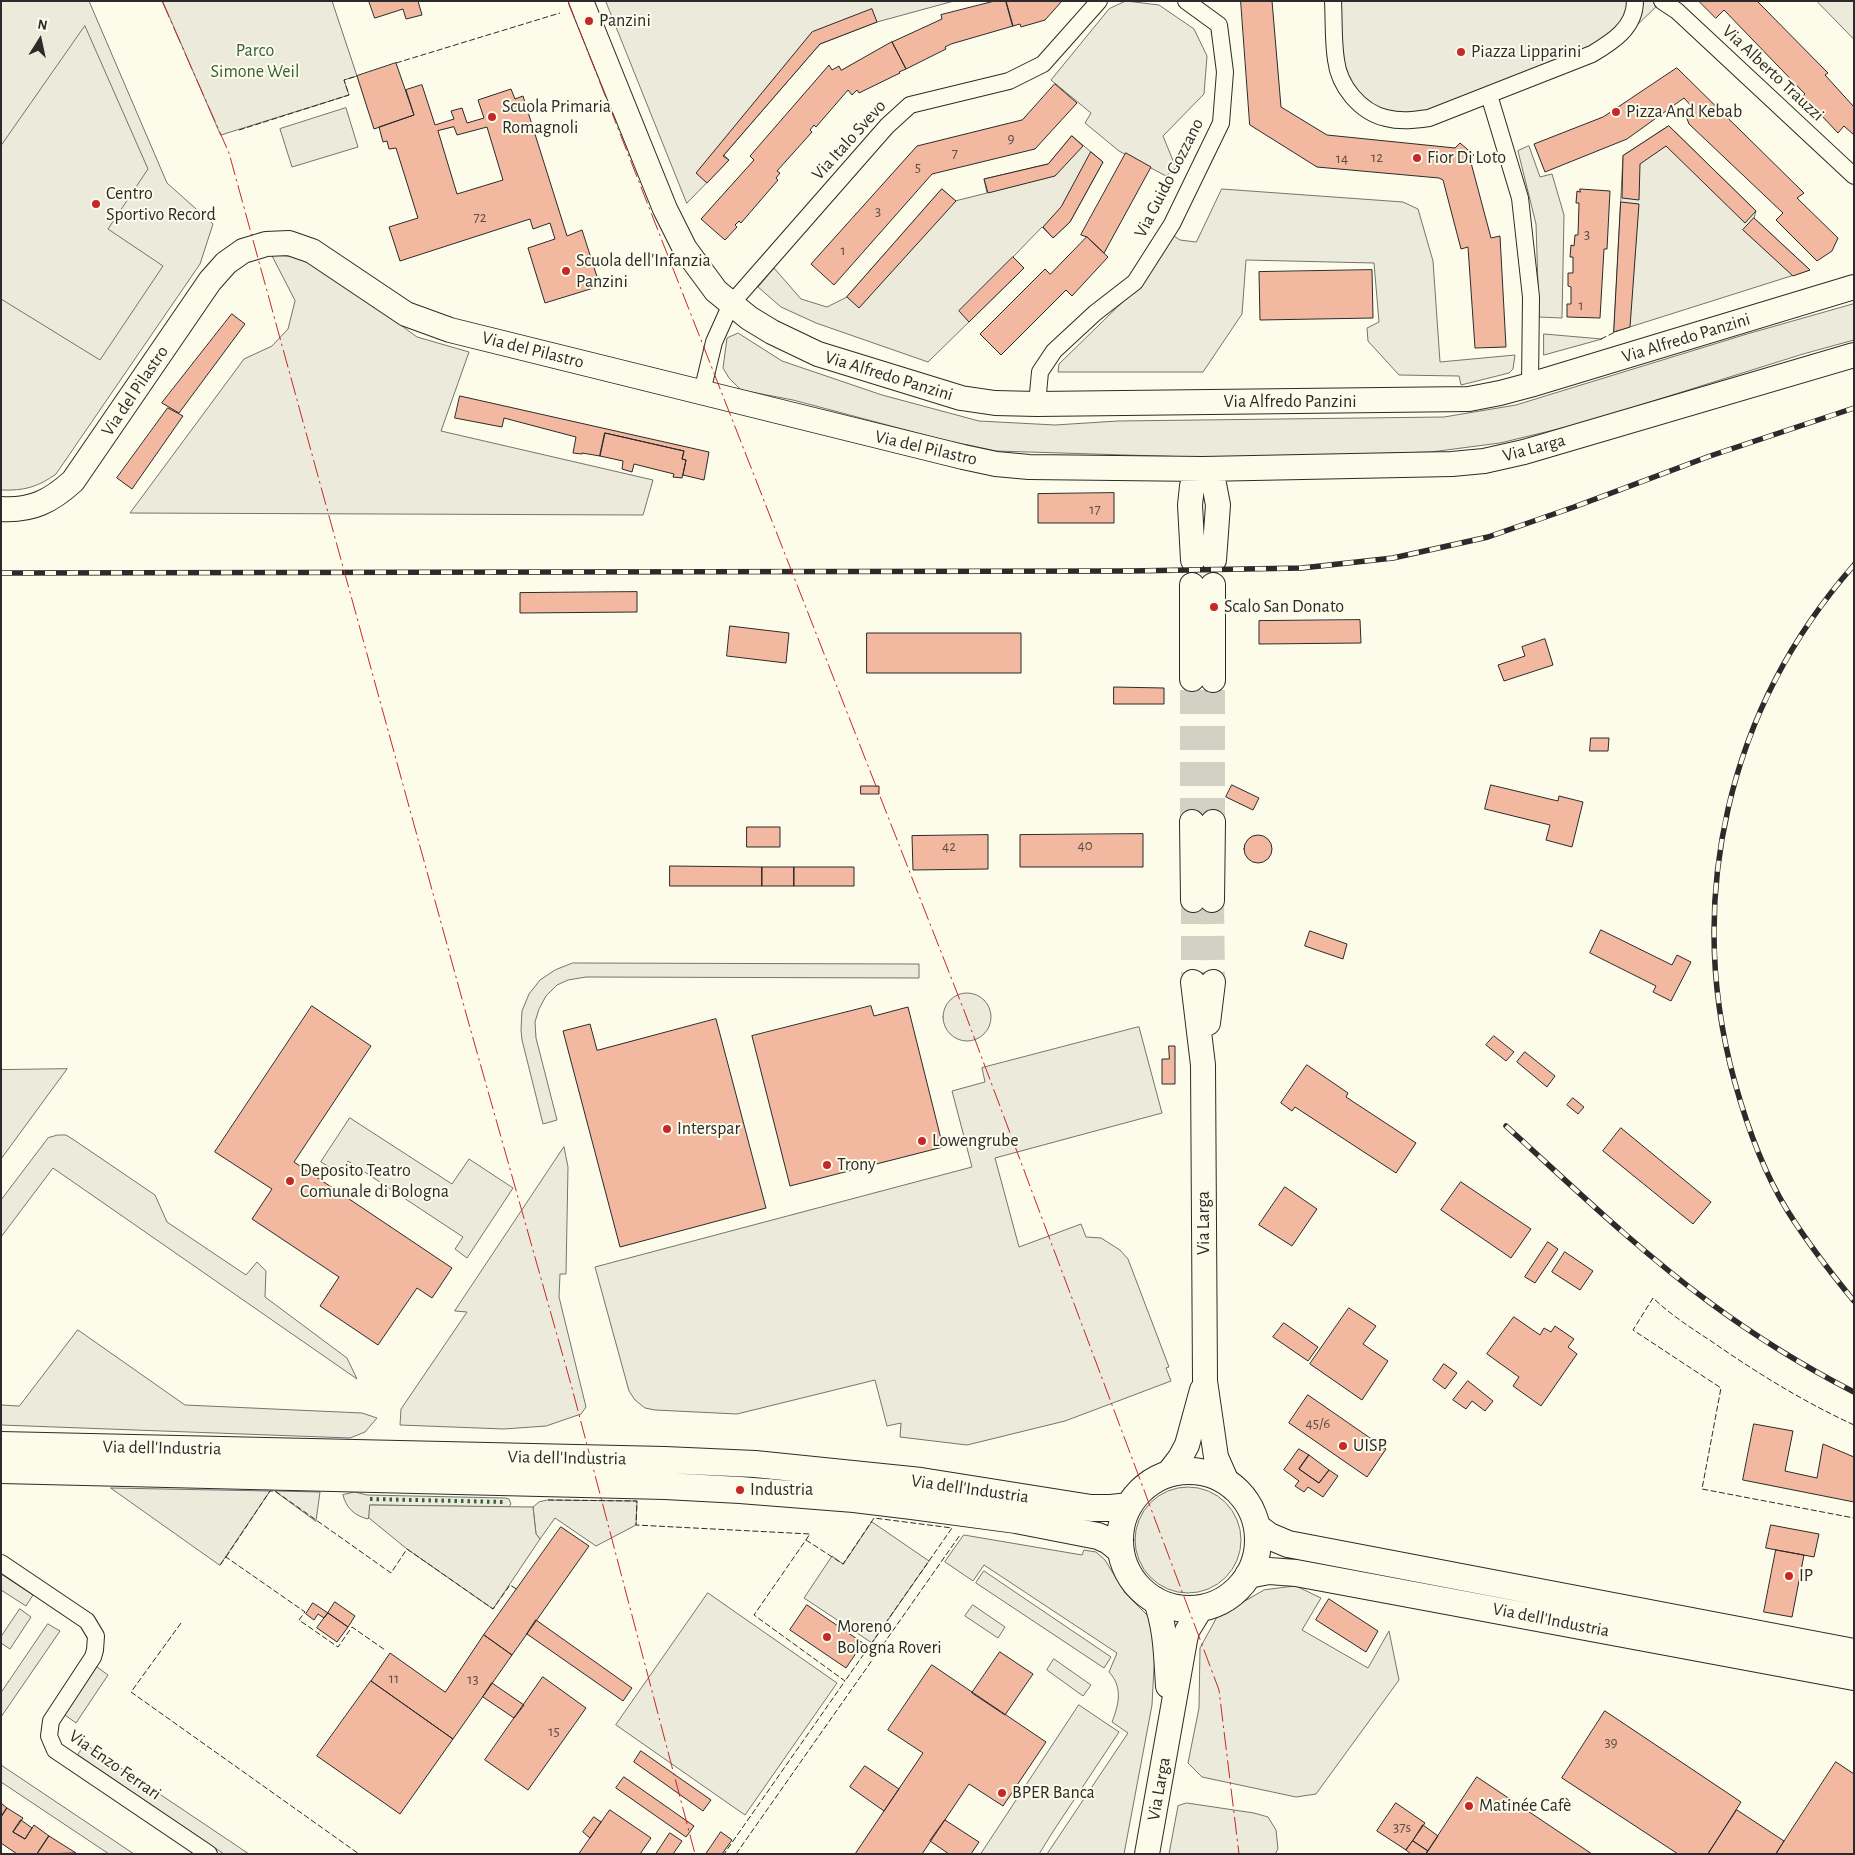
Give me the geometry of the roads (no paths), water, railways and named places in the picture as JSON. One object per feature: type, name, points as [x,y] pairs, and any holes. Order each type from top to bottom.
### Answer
[{"type":"main road","name":"Via dell'Industria","points":[[1,1445],[746,1464],[921,1481],[1091,1508],[1129,1506]]},
{"type":"main road","name":"Via dell'Industria","points":[[1,1470],[665,1486],[798,1494],[892,1503],[1016,1520],[1098,1536],[1121,1551]]},
{"type":"main road","points":[[1182,1471],[1213,1475],[1227,1482],[1236,1489],[1246,1502],[1254,1516],[1257,1527],[1257,1552],[1254,1564],[1240,1587],[1228,1597],[1215,1604],[1201,1608],[1169,1606],[1142,1590],[1132,1579],[1125,1566],[1121,1551],[1121,1528],[1129,1506],[1139,1492],[1152,1482],[1182,1471]]},
{"type":"main road","name":"Via dell'Industria","points":[[1257,1527],[1270,1536],[1288,1544],[1854,1652]]},
{"type":"main road","name":"Via dell'Industria","points":[[1248,1575],[1269,1571],[1296,1572],[1854,1677]]},
{"type":"street","name":"Via Alfredo Panzini","points":[[581,1],[665,209],[685,249],[716,291],[731,304],[772,332],[818,354],[851,366],[961,398],[995,403],[1037,404],[1440,401],[1469,399],[1500,393],[1854,287]]},
{"type":"street","name":"Via Italo Svevo","points":[[731,304],[887,126],[910,105],[1009,81],[1043,64],[1099,1]]},
{"type":"street","name":"Via Guido Gozzano","points":[[1037,404],[1040,372],[1054,352],[1095,313],[1135,282],[1172,224],[1221,123],[1224,72],[1219,25],[1186,1]]},
{"type":"street","points":[[1333,1],[1336,60],[1340,76],[1353,97],[1365,108],[1386,118],[1408,121],[1429,118],[1592,54],[1612,42],[1629,25],[1635,1]]},
{"type":"street","name":"Via Alberto Trauzzi","points":[[1662,1],[1677,10],[1854,176]]},
{"type":"street","points":[[1489,94],[1520,198],[1531,297],[1530,384]]},
{"type":"street","name":"Via del Pilastro","points":[[1,509],[18,510],[39,504],[56,496],[73,481],[210,281],[226,263],[244,251],[266,244],[289,243],[312,252],[406,314],[428,323],[698,391],[996,464],[1029,467],[1203,469]]},
{"type":"street","points":[[698,391],[714,342],[731,304]]},
{"type":"street","name":"Via Larga","points":[[1203,469],[1452,464],[1484,461],[1524,452],[1854,355]]},
{"type":"street","points":[[1203,469],[1192,486],[1190,505],[1203,560]]},
{"type":"street","points":[[1202,679],[1203,585]]},
{"type":"street","points":[[1202,822],[1203,900]]},
{"type":"street","name":"Via Larga","points":[[1203,982],[1204,1381],[1216,1457],[1227,1482]]},
{"type":"street","name":"Via Larga","points":[[1167,1475],[1187,1445],[1204,1381]]},
{"type":"street","name":"Via Enzo Ferrari","points":[[1,1563],[87,1621],[93,1628],[96,1636],[93,1657],[51,1721],[49,1736],[55,1750],[209,1854]]},
{"type":"street","name":"Via Larga","points":[[1155,1599],[1162,1615],[1164,1629],[1171,1724]]},
{"type":"street","name":"Via Larga","points":[[1147,1854],[1187,1631],[1201,1608]]},
{"type":"tunnel","points":[[1192,679],[1192,822]]},
{"type":"tunnel","points":[[1213,680],[1213,822]]},
{"type":"tunnel","points":[[1193,900],[1193,982]]},
{"type":"tunnel","points":[[1212,900],[1213,982]]},
{"type":"railway","points":[[1,573],[1131,571],[1302,568],[1393,558],[1488,537],[1710,456],[1854,408]]},
{"type":"railway","points":[[1854,565],[1811,621],[1775,680],[1748,743],[1728,809],[1717,876],[1714,945],[1720,1014],[1735,1083],[1756,1148],[1770,1180],[1787,1210],[1819,1257],[1854,1301]]},
{"type":"railway","points":[[1506,1126],[1605,1217],[1682,1282],[1762,1339],[1816,1372],[1854,1392]]},
{"type":"place","name":"Panzini","points":[[589,21]]},
{"type":"place","name":"Piazza Lipparini","points":[[1461,52]]},
{"type":"place","name":"Pizza And Kebab","points":[[1616,112]]},
{"type":"place","name":"Scuola Primaria Romagnoli","points":[[492,117]]},
{"type":"place","name":"Fior Di Loto","points":[[1417,158]]},
{"type":"place","name":"Centro Sportivo Record","points":[[96,204]]},
{"type":"place","name":"Scuola dell'Infanzia Panzini","points":[[566,271]]},
{"type":"place","name":"Scalo San Donato","points":[[1214,607]]},
{"type":"place","name":"Interspar","points":[[667,1129]]},
{"type":"place","name":"Lowengrube","points":[[922,1141]]},
{"type":"place","name":"Trony","points":[[827,1165]]},
{"type":"place","name":"Deposito Teatro Comunale di Bologna","points":[[290,1181]]},
{"type":"place","name":"UISP","points":[[1343,1446]]},
{"type":"place","name":"Industria","points":[[740,1490]]},
{"type":"place","name":"IP","points":[[1789,1576]]},
{"type":"place","name":"Moreno Bologna Roveri","points":[[827,1637]]},
{"type":"place","name":"BPER Banca","points":[[1002,1793]]},
{"type":"place","name":"Matinée Cafè","points":[[1469,1806]]},
{"type":"park label","name":"Parco Simone Weil","points":[[255,61]]}]
